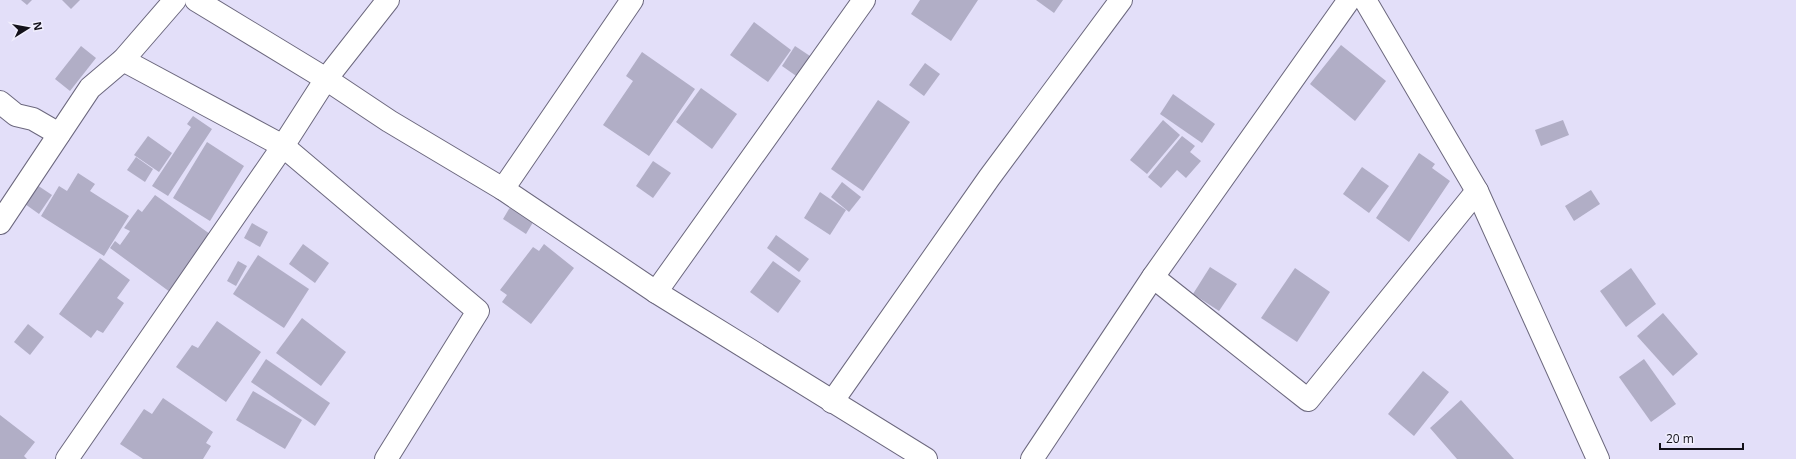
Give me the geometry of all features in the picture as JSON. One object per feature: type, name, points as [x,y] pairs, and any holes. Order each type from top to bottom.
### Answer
[{"type":"street","points":[[0,222],[90,88],[123,60],[175,0]]},
{"type":"street","points":[[196,0],[326,79],[389,121],[503,189],[656,292],[926,459]]},
{"type":"street","points":[[67,459],[283,146],[326,79],[388,0]]},
{"type":"street","points":[[503,189],[632,0]]},
{"type":"street","points":[[656,292],[864,0]]},
{"type":"street","points":[[832,402],[989,178],[1121,0]]},
{"type":"street","points":[[1032,459],[1153,277],[1349,0]]},
{"type":"street","points":[[1365,0],[1477,191],[1598,459]]},
{"type":"street","points":[[123,60],[283,146],[478,311],[386,459]]},
{"type":"street","points":[[0,102],[16,114],[33,119],[59,134]]},
{"type":"street","points":[[1153,277],[1308,400],[1477,191]]},
{"type":"building","points":[[21,0],[32,0],[27,5]]},
{"type":"building","points":[[62,0],[80,0],[71,9]]},
{"type":"building","points":[[920,0],[978,0],[951,41],[911,14]]},
{"type":"building","points":[[1036,0],[1063,0],[1054,13]]},
{"type":"building","points":[[754,22],[791,50],[768,82],[730,55]]},
{"type":"building","points":[[1341,45],[1386,81],[1355,121],[1310,84]]},
{"type":"building","points":[[81,46],[96,58],[70,91],[55,79]]},
{"type":"building","points":[[795,46],[816,60],[802,80],[782,66]]},
{"type":"building","points":[[642,52],[695,89],[649,156],[603,125],[633,81],[626,76]]},
{"type":"building","points":[[925,63],[940,74],[924,96],[909,85]]},
{"type":"building","points":[[701,88],[737,114],[712,149],[676,122]]},
{"type":"building","points":[[1173,94],[1215,124],[1202,143],[1160,114]]},
{"type":"building","points":[[878,100],[910,122],[863,191],[831,169]]},
{"type":"building","points":[[193,116],[212,129],[168,196],[152,186],[191,127],[187,124]]},
{"type":"building","points":[[1163,120],[1180,135],[1147,174],[1130,160]]},
{"type":"building","points":[[1563,120],[1569,135],[1541,146],[1535,130]]},
{"type":"building","points":[[148,136],[172,153],[159,172],[134,155]]},
{"type":"building","points":[[1182,136],[1195,146],[1190,152],[1201,161],[1186,178],[1177,170],[1161,188],[1148,177]]},
{"type":"building","points":[[207,142],[244,166],[210,221],[173,198]]},
{"type":"building","points":[[1419,153],[1435,164],[1432,168],[1450,181],[1409,242],[1376,218]]},
{"type":"building","points":[[136,157],[153,169],[145,182],[127,170]]},
{"type":"building","points":[[653,161],[671,173],[653,198],[636,186]]},
{"type":"building","points":[[1362,167],[1389,186],[1369,213],[1343,194]]},
{"type":"building","points":[[78,173],[95,184],[90,191],[129,216],[104,256],[41,216],[59,186],[67,191]]},
{"type":"building","points":[[842,182],[861,197],[849,212],[831,197]]},
{"type":"building","points":[[37,185],[52,195],[39,214],[25,204]]},
{"type":"building","points":[[1591,190],[1600,204],[1574,221],[1565,206]]},
{"type":"building","points":[[820,192],[846,210],[830,235],[804,218]]},
{"type":"building","points":[[155,195],[210,234],[170,292],[110,248],[115,241],[120,245],[130,231],[124,228],[138,209],[142,212]]},
{"type":"building","points":[[512,204],[535,219],[526,234],[503,219]]},
{"type":"building","points":[[252,223],[268,232],[260,247],[244,238]]},
{"type":"building","points":[[776,235],[809,259],[799,272],[767,248]]},
{"type":"building","points":[[303,244],[329,263],[315,283],[289,264]]},
{"type":"building","points":[[544,244],[574,268],[531,324],[502,302],[507,295],[500,290],[533,247],[539,251]]},
{"type":"building","points":[[258,255],[309,289],[284,328],[233,294]]},
{"type":"building","points":[[100,258],[130,280],[117,298],[124,303],[103,333],[97,330],[91,338],[59,314]]},
{"type":"building","points":[[238,261],[247,266],[236,286],[227,281]]},
{"type":"building","points":[[773,261],[801,281],[778,313],[750,292]]},
{"type":"building","points":[[1210,267],[1237,284],[1219,311],[1193,294]]},
{"type":"building","points":[[1295,268],[1330,292],[1297,342],[1261,318]]},
{"type":"building","points":[[1631,268],[1656,304],[1626,327],[1600,291]]},
{"type":"building","points":[[1663,313],[1698,354],[1673,376],[1637,336]]},
{"type":"building","points":[[302,318],[346,352],[321,386],[276,353]]},
{"type":"building","points":[[217,321],[261,352],[226,402],[176,367],[192,345],[198,348]]},
{"type":"building","points":[[28,324],[44,337],[30,355],[14,342]]},
{"type":"building","points":[[266,359],[330,403],[315,426],[251,382]]},
{"type":"building","points":[[1644,359],[1676,404],[1651,422],[1619,377]]},
{"type":"building","points":[[1423,371],[1449,392],[1414,436],[1388,414]]},
{"type":"building","points":[[253,391],[302,420],[285,449],[236,420]]},
{"type":"building","points":[[163,398],[213,432],[206,443],[211,446],[203,459],[143,459],[120,444],[144,409],[152,414]]},
{"type":"building","points":[[1461,400],[1514,459],[1457,459],[1430,428]]},
{"type":"building","points":[[0,415],[35,442],[24,456],[27,459],[0,459]]}]
